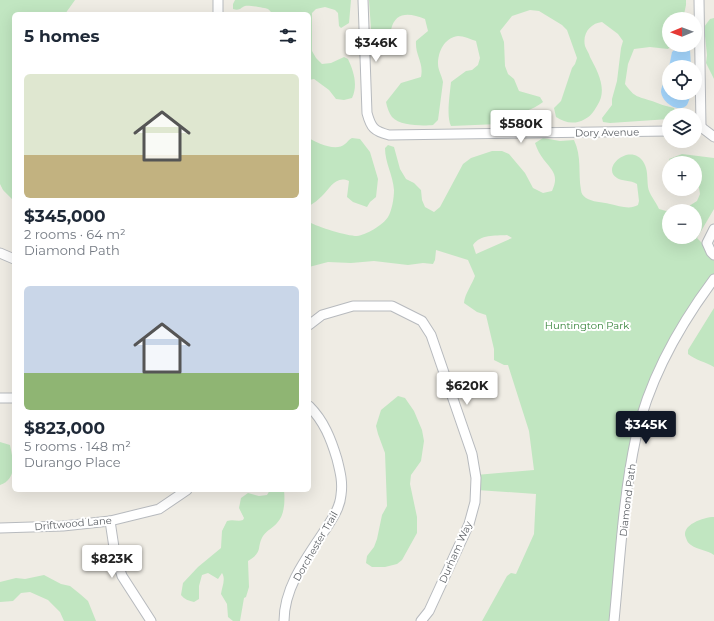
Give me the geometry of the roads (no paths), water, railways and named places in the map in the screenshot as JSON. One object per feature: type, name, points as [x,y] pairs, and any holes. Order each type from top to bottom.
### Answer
[{"type":"street","points":[[218,0],[218,12]]},
{"type":"street","name":"Dory Avenue","points":[[363,0],[366,112],[370,124],[377,132],[389,136],[662,131]]},
{"type":"street","points":[[698,108],[699,0]]},
{"type":"street","points":[[702,130],[714,137]]},
{"type":"street","points":[[714,229],[707,243],[714,255]]},
{"type":"street","points":[[0,253],[12,258]]},
{"type":"street","name":"Diamond Path","points":[[614,621],[626,495],[636,436],[652,386],[671,345],[693,307],[714,279]]},
{"type":"street","name":"Durham Way","points":[[311,323],[322,315],[353,306],[392,306],[422,321],[431,335],[472,454],[476,478],[475,502],[469,524],[429,611],[421,621]]},
{"type":"street","points":[[0,398],[12,398]]},
{"type":"street","name":"Dorchester Trail","points":[[284,621],[290,589],[301,567],[336,512],[341,496],[342,480],[332,440],[319,416],[311,408]]},
{"type":"street","name":"Driftwood Lane","points":[[0,528],[63,526],[110,521],[158,509],[184,492]]},
{"type":"street","points":[[110,521],[115,554],[122,576],[151,621]]},
{"type":"water","points":[[672,52],[690,52],[691,60],[670,60]]},
{"type":"water","points":[[664,100],[689,100],[687,105],[679,108],[671,106]]},
{"type":"park label","name":"Huntington Park","points":[[587,325]]}]
